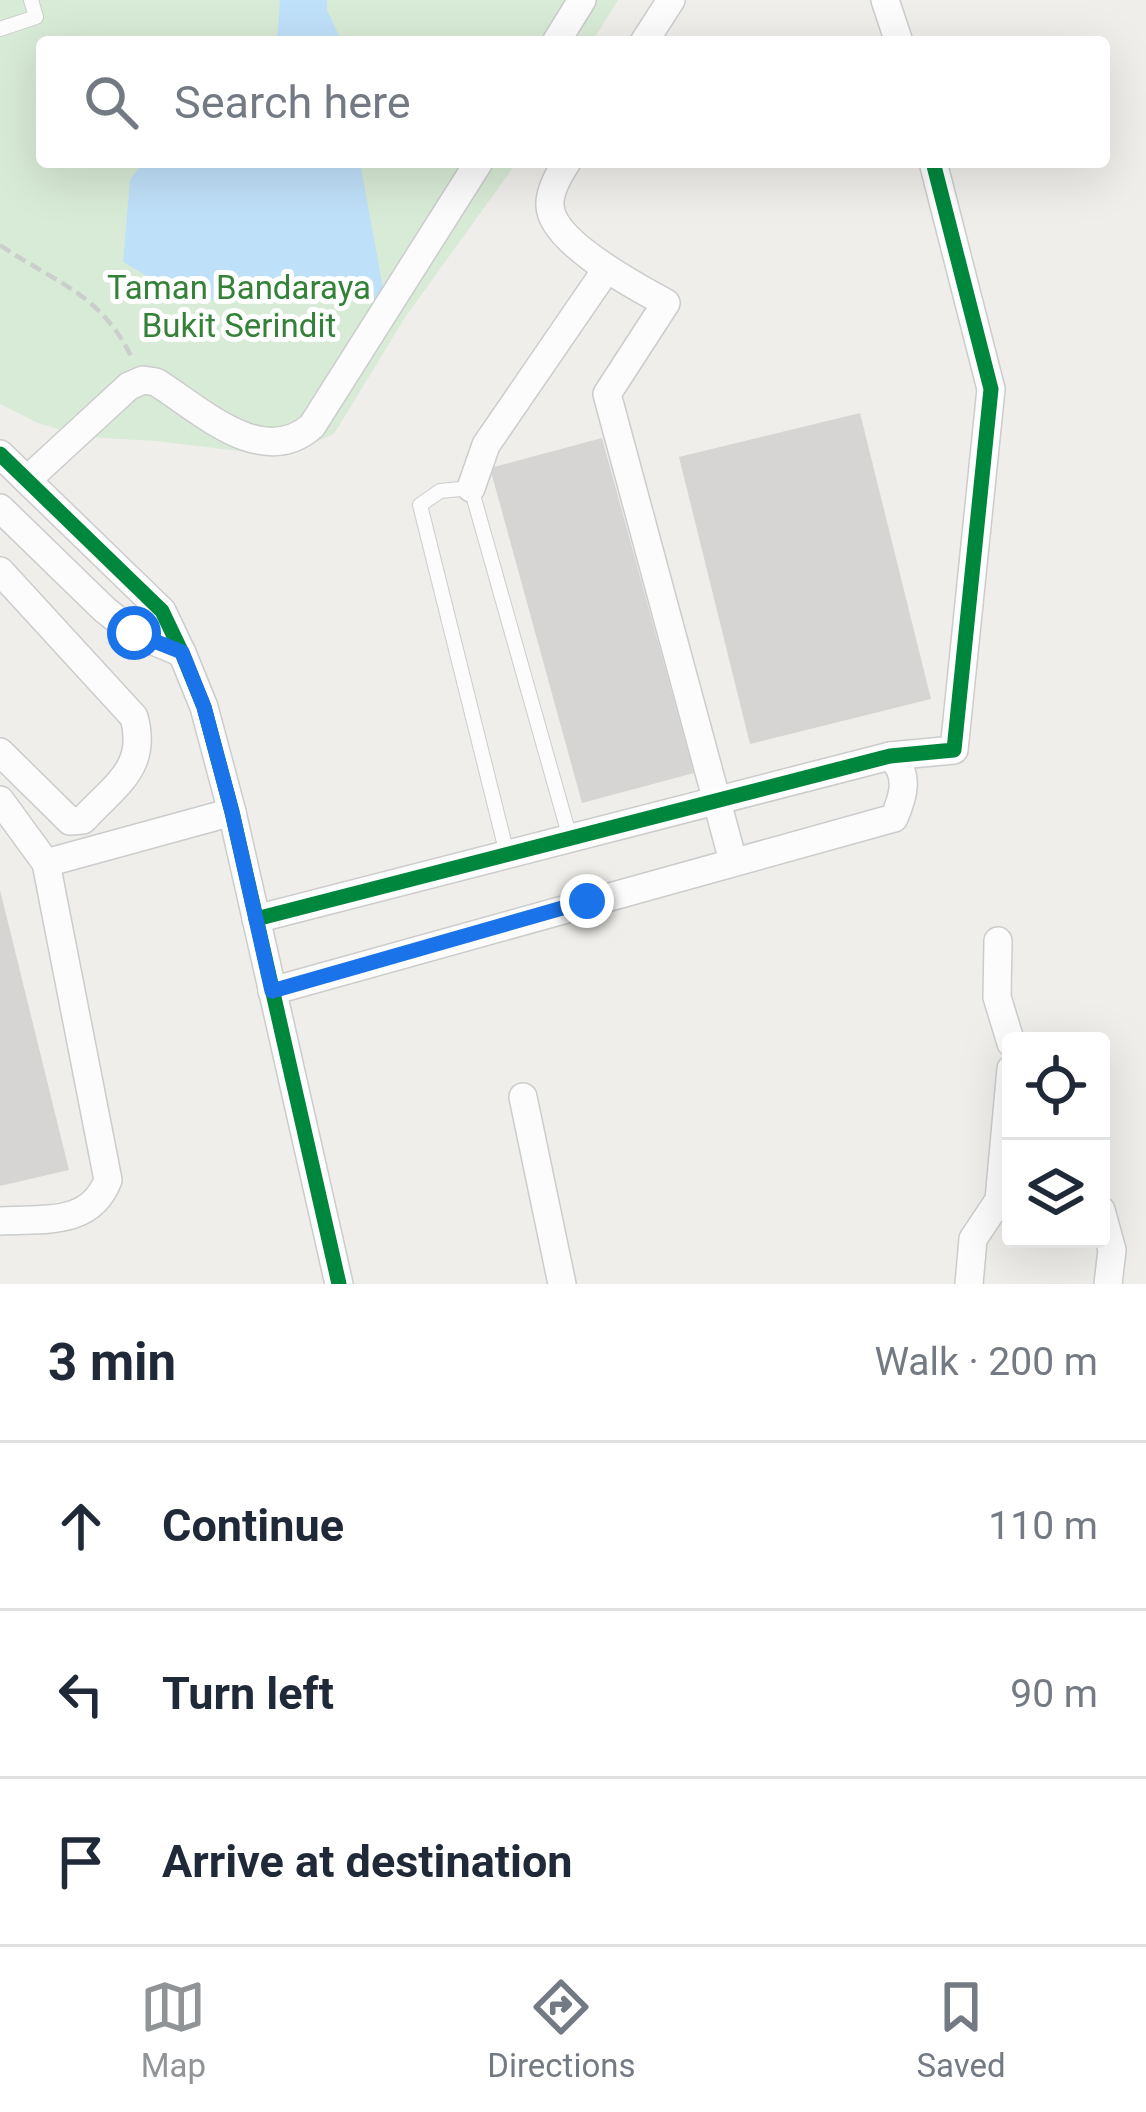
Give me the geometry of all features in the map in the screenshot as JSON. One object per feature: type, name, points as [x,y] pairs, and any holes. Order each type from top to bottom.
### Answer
[{"type":"street","points":[[560,36],[582,0]]},
{"type":"street","points":[[648,36],[671,0]]},
{"type":"street","points":[[885,0],[897,36]]},
{"type":"street","points":[[0,549],[21,528],[35,488],[129,386],[143,380],[156,382],[244,437],[268,444],[294,442],[312,426],[475,168]]},
{"type":"street","points":[[564,168],[549,202],[552,216],[606,270],[666,303],[607,394],[733,861]]},
{"type":"street","points":[[256,919],[890,756],[954,749],[991,389],[935,168]]},
{"type":"street","points":[[471,488],[486,445],[606,270]]},
{"type":"street","points":[[0,454],[162,611],[182,652],[204,707],[232,812],[339,1284]]},
{"type":"street","points":[[0,508],[134,633],[182,652]]},
{"type":"street","points":[[0,572],[134,717],[141,740],[136,761],[83,820],[70,821],[0,752]]},
{"type":"street","points":[[272,991],[895,818],[904,782],[900,764],[890,756]]},
{"type":"street","points":[[0,800],[46,862],[108,1180],[100,1200],[80,1215],[0,1221]]},
{"type":"street","points":[[46,862],[232,812]]},
{"type":"street","points":[[998,941],[997,997],[1008,1032]]},
{"type":"street","points":[[524,1097],[562,1284]]},
{"type":"street","points":[[969,1284],[973,1239],[999,1200],[1004,1140]]},
{"type":"street","points":[[1108,1284],[1110,1243]]},
{"type":"lane","points":[[0,29],[37,17],[31,0]]},
{"type":"lane","points":[[507,855],[420,505],[440,490],[471,488],[570,838]]},
{"type":"path","points":[[0,245],[73,287],[102,310],[143,380]]},
{"type":"green space","name":"Taman Bandaraya Bukit Serindit","points":[[0,0],[618,0],[596,36],[36,36],[36,168],[513,168],[404,319],[334,434],[290,453],[255,453],[84,437],[38,423],[0,404]]},
{"type":"water","points":[[280,0],[327,0],[339,36],[277,36]]},
{"type":"water","points":[[139,168],[361,168],[385,299],[189,300],[123,262],[130,180]]},
{"type":"building","points":[[860,413],[931,699],[750,744],[679,457]]},
{"type":"building","points":[[602,438],[694,773],[582,803],[490,468]]},
{"type":"building","points":[[0,890],[69,1170],[0,1186]]},
{"type":"cycle path","points":[[256,919],[890,756],[954,750],[991,389],[935,168]]},
{"type":"cycle path","points":[[0,454],[162,611],[182,653],[204,707],[232,812],[339,1284]]},
{"type":"route","points":[[134,633],[182,652],[204,707],[272,991],[587,901]]}]
